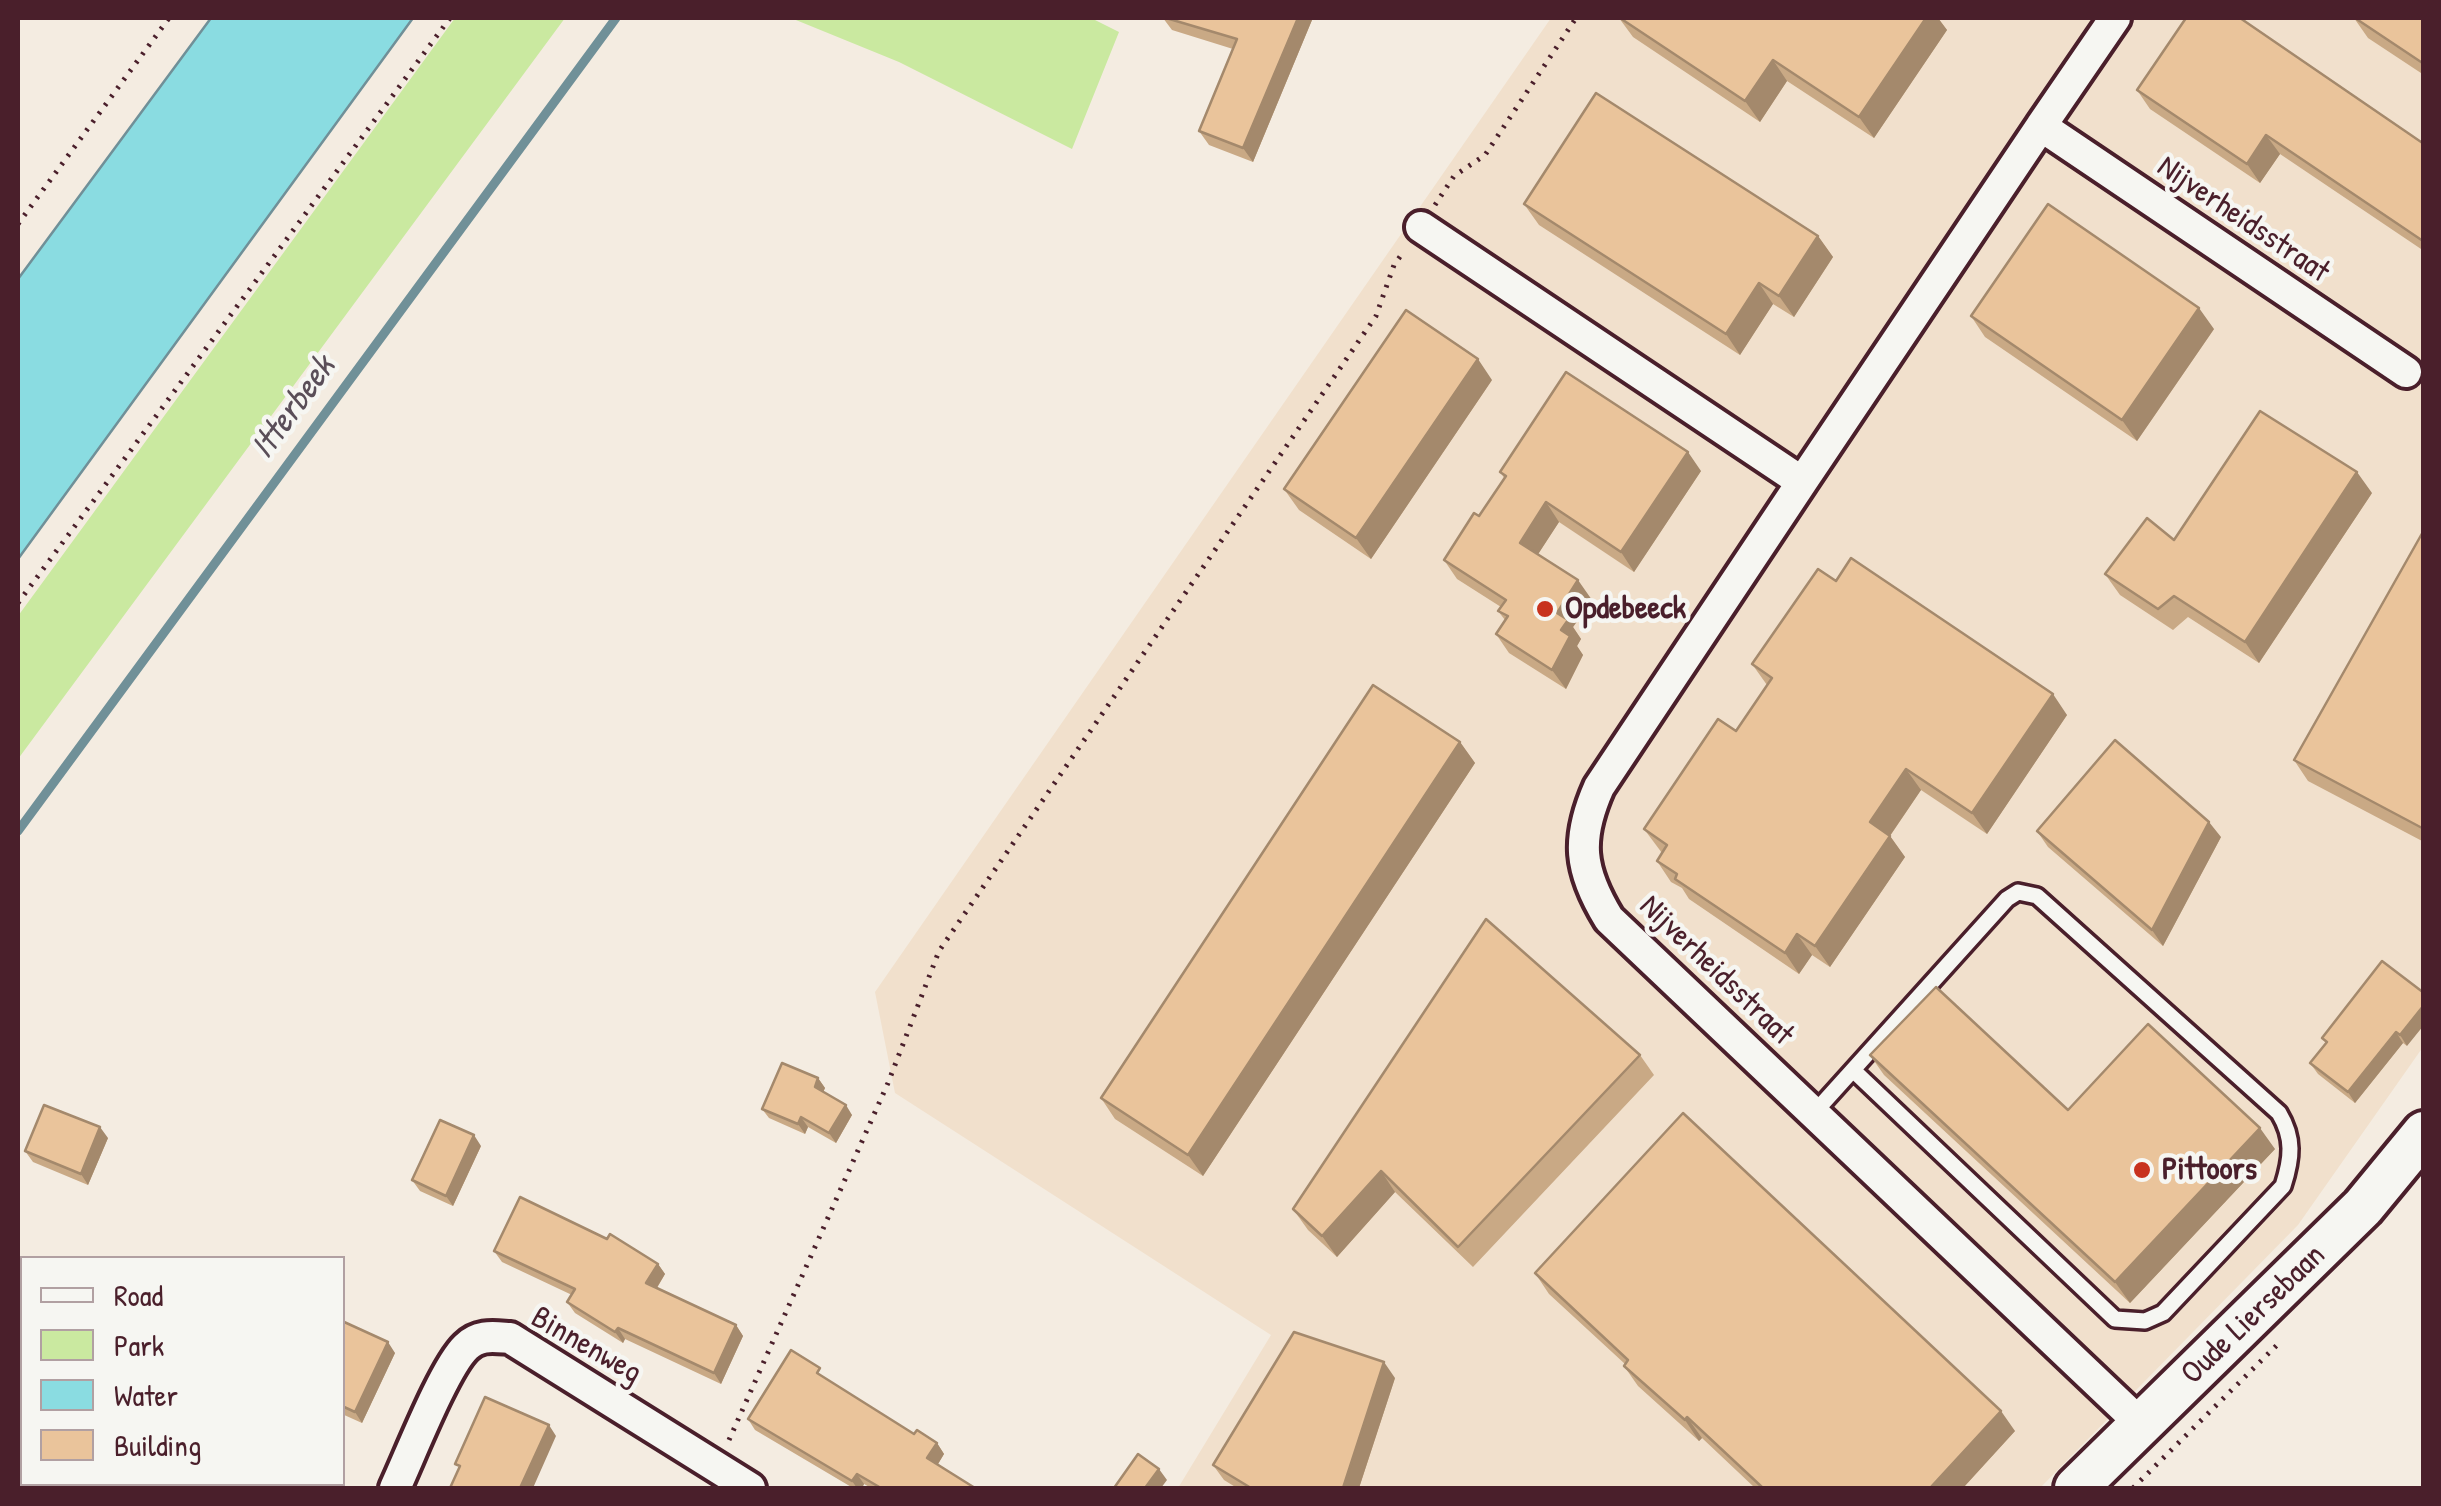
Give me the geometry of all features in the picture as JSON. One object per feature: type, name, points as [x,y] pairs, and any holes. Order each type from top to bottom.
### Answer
[{"type":"main road","name":"Oude Liersebaan","points":[[2076,1488],[2142,1424],[2212,1385],[2424,1133]]},
{"type":"street","name":"Nijverheidsstraat","points":[[2115,18],[1599,786],[1584,821],[1583,850],[1591,890],[1609,918],[2142,1424]]},
{"type":"street","name":"Nijverheidsstraat","points":[[2041,126],[2406,372]]},
{"type":"street","points":[[1421,227],[1802,482]]},
{"type":"street","name":"Binnenweg","points":[[395,1488],[450,1371],[466,1347],[485,1336],[510,1338],[750,1488]]},
{"type":"lane","points":[[1814,1113],[2008,899],[2018,892],[2036,896],[2279,1113],[2290,1132],[2291,1162],[2284,1186],[2163,1312],[2145,1321],[2115,1318],[1853,1070]]},
{"type":"path","points":[[18,224],[169,18]]},
{"type":"path","points":[[18,603],[450,18]]},
{"type":"path","points":[[716,1467],[888,1083],[939,951],[1376,316],[1394,265],[1454,176],[1486,154],[1576,18]]},
{"type":"shaded area","points":[[1551,18],[2423,18],[2423,1047],[2298,1225],[2040,1488],[1178,1488],[1271,1335],[895,1093],[875,992]]},
{"type":"green space","points":[[455,18],[565,18],[18,759],[18,616]]},
{"type":"green space","points":[[791,18],[1091,18],[1119,32],[1072,149],[899,62]]},
{"type":"water","points":[[211,18],[413,18],[18,559],[18,279]]},
{"type":"building","points":[[1166,18],[1298,18],[1243,148],[1199,131],[1237,39]]},
{"type":"building","points":[[1620,18],[1926,18],[1859,117],[1773,60],[1745,101]]},
{"type":"building","points":[[2186,18],[2240,18],[2424,144],[2423,241],[2266,135],[2247,164],[2137,90]]},
{"type":"building","points":[[2355,18],[2424,18],[2424,64]]},
{"type":"building","points":[[1596,93],[1818,236],[1779,296],[1759,283],[1726,334],[1524,204]]},
{"type":"building","points":[[2048,204],[2199,308],[2122,420],[1971,316]]},
{"type":"building","points":[[1406,310],[1478,359],[1356,538],[1284,489]]},
{"type":"building","points":[[1566,372],[1688,452],[1621,552],[1546,502],[1520,543],[1578,580],[1557,613],[1568,620],[1561,630],[1570,636],[1552,670],[1496,634],[1508,616],[1498,611],[1506,600],[1444,560],[1474,513],[1479,516],[1506,476],[1500,472]]},
{"type":"building","points":[[2260,411],[2357,472],[2245,642],[2174,596],[2158,609],[2105,574],[2147,518],[2174,540]]},
{"type":"building","points":[[2424,530],[2424,829],[2294,760]]},
{"type":"building","points":[[1851,558],[2053,694],[1972,813],[1906,769],[1870,822],[1890,836],[1815,946],[1797,934],[1785,953],[1675,879],[1677,874],[1657,861],[1667,845],[1644,829],[1718,719],[1736,731],[1772,678],[1752,664],[1818,569],[1836,581]]},
{"type":"building","points":[[1373,685],[1460,742],[1188,1155],[1101,1098]]},
{"type":"building","points":[[2115,740],[2209,822],[2152,930],[2037,831]]},
{"type":"building","points":[[1486,919],[1640,1055],[1458,1247],[1381,1171],[1322,1236],[1293,1209]]},
{"type":"building","points":[[2382,961],[2424,993],[2424,1005],[2400,1035],[2396,1032],[2348,1092],[2310,1063],[2327,1042],[2322,1038]]},
{"type":"building","points":[[1936,987],[2068,1110],[2148,1024],[2260,1128],[2115,1282],[1870,1055]]},
{"type":"building","points":[[782,1063],[818,1078],[815,1087],[846,1105],[829,1133],[801,1117],[798,1124],[762,1109]]},
{"type":"building","points":[[44,1105],[100,1127],[81,1174],[25,1151]]},
{"type":"building","points":[[1683,1113],[2001,1411],[1930,1488],[1763,1488],[1687,1417],[1685,1420],[1624,1366],[1628,1360],[1535,1273]]},
{"type":"building","points":[[440,1120],[474,1135],[446,1196],[412,1180]]},
{"type":"building","points":[[520,1197],[607,1239],[610,1234],[658,1264],[646,1283],[736,1325],[714,1373],[618,1328],[615,1332],[567,1302],[575,1289],[494,1251]]},
{"type":"building","points":[[345,1322],[388,1342],[355,1412],[345,1407]]},
{"type":"building","points":[[1294,1332],[1384,1362],[1343,1488],[1251,1488],[1213,1465]]},
{"type":"building","points":[[791,1350],[820,1368],[817,1373],[914,1434],[917,1430],[937,1443],[927,1458],[975,1488],[881,1488],[857,1474],[852,1481],[748,1419]]},
{"type":"building","points":[[485,1397],[549,1425],[520,1488],[450,1488],[460,1466],[455,1464]]},
{"type":"building","points":[[1138,1454],[1159,1469],[1145,1488],[1114,1488]]},
{"type":"waterway","name":"Itterbeek","points":[[18,831],[616,18]]},
{"type":"place","name":"Opdebeeck","points":[[1545,609]]},
{"type":"place","name":"Pittoors","points":[[2142,1170]]}]
